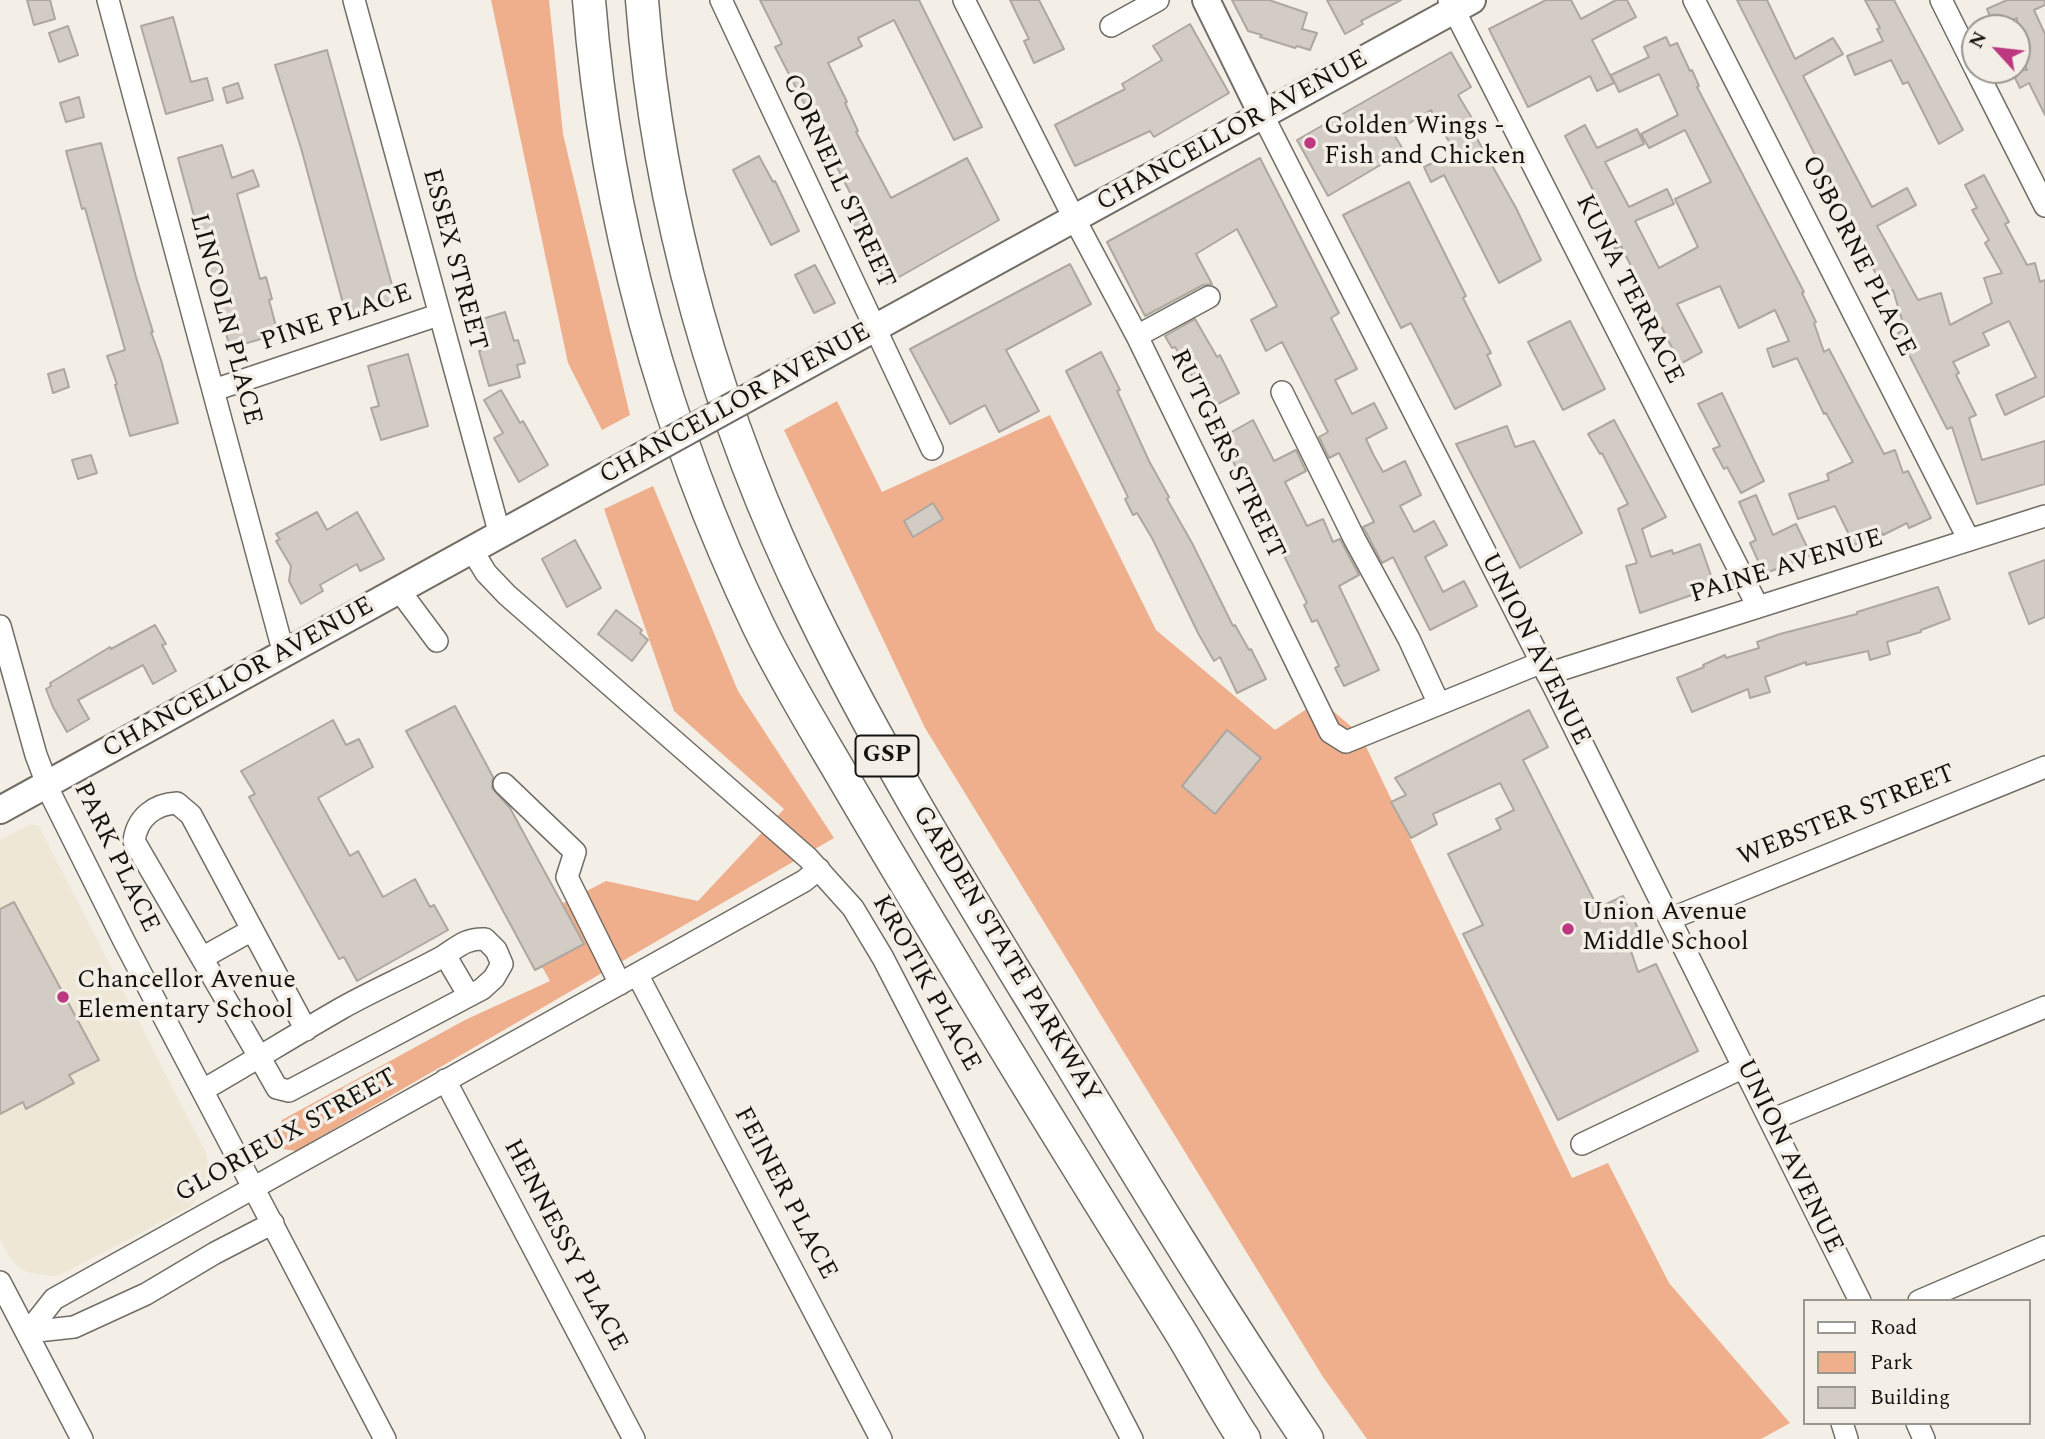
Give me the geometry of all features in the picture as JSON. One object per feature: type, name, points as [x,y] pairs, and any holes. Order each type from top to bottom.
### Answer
[{"type":"highway","name":"GARDEN STATE PARKWAY","points":[[589,0],[601,110],[612,178],[642,314],[685,448],[735,574],[788,682],[860,808],[1244,1439]]},
{"type":"highway","name":"GARDEN STATE PARKWAY","points":[[642,0],[659,139],[687,274],[747,462],[804,596],[848,683],[942,852],[1180,1243],[1307,1439]]},
{"type":"main road","name":"UNION AVENUE","points":[[1206,0],[1262,116]]},
{"type":"main road","name":"CHANCELLOR AVENUE","points":[[0,810],[1075,220],[1458,3]]},
{"type":"street","name":"LINCOLN PLACE","points":[[108,0],[284,654]]},
{"type":"street","name":"ESSEX STREET","points":[[354,0],[500,535]]},
{"type":"street","name":"CORNELL STREET","points":[[721,0],[932,449]]},
{"type":"street","name":"RUTGERS STREET","points":[[964,0],[1075,220],[1137,335],[1330,732],[1346,743],[1439,704],[1543,668]]},
{"type":"street","points":[[1111,26],[1158,0]]},
{"type":"street","name":"OSBORNE PLACE","points":[[1694,0],[1969,540]]},
{"type":"street","points":[[1941,0],[1961,39]]},
{"type":"street","name":"KUNA TERRACE","points":[[1458,3],[1757,606]]},
{"type":"street","points":[[1984,84],[2045,206]]},
{"type":"street","name":"UNION AVENUE","points":[[1262,116],[1670,919],[1859,1299]]},
{"type":"street","points":[[1137,335],[1209,297]]},
{"type":"street","name":"PINE PLACE","points":[[214,390],[438,314]]},
{"type":"street","points":[[1282,392],[1355,540],[1409,639],[1439,704]]},
{"type":"street","name":"PAINE AVENUE","points":[[1543,668],[1757,606],[2045,516]]},
{"type":"street","name":"KROTIK PLACE","points":[[472,550],[486,573],[507,594],[819,869],[853,908],[878,950],[1132,1439]]},
{"type":"street","points":[[399,590],[437,641]]},
{"type":"street","name":"PARK PLACE","points":[[0,626],[47,785],[120,931],[385,1439]]},
{"type":"street","name":"WEBSTER STREET","points":[[1670,919],[2045,767]]},
{"type":"street","name":"FEINER PLACE","points":[[504,785],[575,852],[567,877],[629,979],[881,1439]]},
{"type":"street","points":[[203,1090],[260,1058],[343,1008],[445,956],[464,942],[476,938],[485,939],[496,950],[502,964],[494,978],[482,989],[289,1091],[277,1088],[260,1058],[134,841],[136,827],[144,817],[164,803],[177,803],[191,815],[306,1030]]},
{"type":"street","name":"GLORIEUX STREET","points":[[28,1332],[54,1299],[804,881],[819,869]]},
{"type":"street","points":[[202,958],[252,930]]},
{"type":"street","points":[[445,956],[468,996]]},
{"type":"street","points":[[1771,1120],[2045,1007]]},
{"type":"street","points":[[1582,1144],[1744,1067]]},
{"type":"street","name":"HENNESSY PLACE","points":[[445,1080],[634,1439]]},
{"type":"street","points":[[28,1332],[75,1327],[146,1294],[215,1253],[273,1223]]},
{"type":"street","points":[[1924,1299],[2045,1247]]},
{"type":"street","points":[[3,1293],[28,1332],[82,1439]]},
{"type":"shaded area","name":"Chancellor Avenue Elementary School","points":[[31,824],[39,826],[206,1153],[208,1164],[204,1190],[190,1207],[60,1275],[49,1276],[27,1272],[16,1265],[0,1239],[0,840]]},
{"type":"green space","points":[[491,0],[549,0],[563,134],[630,415],[602,430],[568,363]]},
{"type":"green space","points":[[837,401],[882,492],[1050,415],[1156,630],[1275,730],[1320,700],[1360,734],[1572,1178],[1608,1163],[1669,1283],[1790,1423],[1761,1439],[1367,1439],[1323,1377],[925,728],[784,430]]},
{"type":"green space","points":[[653,486],[738,691],[834,838],[296,1151],[270,1147],[282,1120],[465,1020],[550,981],[519,926],[606,881],[698,901],[784,809],[674,711],[604,509]]},
{"type":"building","points":[[27,0],[50,0],[55,19],[34,25]]},
{"type":"building","points":[[760,0],[919,0],[982,127],[954,140],[894,20],[858,38],[862,46],[828,63],[847,102],[845,103],[858,131],[856,132],[891,198],[967,158],[999,220],[887,284],[849,216],[859,210],[775,47],[782,44]]},
{"type":"building","points":[[1010,0],[1039,0],[1064,49],[1034,63],[1024,41],[1029,39]]},
{"type":"building","points":[[1232,0],[1269,0],[1307,13],[1302,29],[1317,33],[1310,50],[1297,46],[1295,48],[1248,31]]},
{"type":"building","points":[[1327,0],[1401,0],[1361,21],[1363,24],[1345,34]]},
{"type":"building","points":[[1546,0],[1571,0],[1581,19],[1616,0],[1627,0],[1636,17],[1592,40],[1614,83],[1597,91],[1590,76],[1528,107],[1489,29]]},
{"type":"building","points":[[1737,0],[1767,0],[1795,59],[1833,38],[1843,54],[1803,76],[1872,207],[1907,188],[1916,205],[1877,226],[1918,300],[1941,293],[1950,325],[1992,303],[1984,278],[2002,273],[1985,243],[1989,240],[1972,210],[1977,208],[1965,185],[1984,175],[2009,222],[2005,224],[2027,265],[2035,263],[2040,282],[2045,280],[2045,396],[2005,415],[1996,395],[2036,377],[2009,321],[1983,333],[1989,345],[1953,362],[1959,373],[1956,375],[1976,415],[1969,418],[1982,460],[2045,441],[2045,484],[1977,504],[1952,427],[1947,429],[1898,333],[1905,330],[1893,290],[1887,293],[1867,258]]},
{"type":"building","points":[[1865,0],[1894,0],[1963,130],[1939,144],[1908,82],[1903,84],[1891,60],[1855,75],[1847,56],[1883,41],[1877,29],[1880,28]]},
{"type":"building","points":[[2007,0],[2045,0],[2045,5],[2034,10],[2045,34],[2045,115],[2030,84],[2031,14],[1989,14],[1987,9]]},
{"type":"building","points":[[173,17],[191,82],[207,78],[213,100],[166,114],[141,26]]},
{"type":"building","points":[[1190,24],[1229,93],[1154,137],[1150,131],[1075,166],[1055,125],[1125,89],[1122,84],[1162,60],[1153,46]]},
{"type":"building","points":[[68,26],[78,55],[59,62],[49,33]]},
{"type":"building","points":[[1666,37],[1670,46],[1677,43],[1690,71],[1692,70],[1699,86],[1697,87],[1804,292],[1802,293],[1816,322],[1814,323],[1824,352],[1829,349],[1884,454],[1895,450],[1903,473],[1908,471],[1931,518],[1909,528],[1907,523],[1883,535],[1881,531],[1854,545],[1835,506],[1798,519],[1789,494],[1829,480],[1827,474],[1853,462],[1826,413],[1824,414],[1797,358],[1773,367],[1767,349],[1789,341],[1775,310],[1739,328],[1720,286],[1677,304],[1702,352],[1680,364],[1621,246],[1615,249],[1603,226],[1610,223],[1565,136],[1585,125],[1597,148],[1637,129],[1644,144],[1605,162],[1629,207],[1667,189],[1674,204],[1635,221],[1659,268],[1698,247],[1675,199],[1711,182],[1685,130],[1649,148],[1641,134],[1678,115],[1659,74],[1619,92],[1611,75],[1649,57],[1644,47]]},
{"type":"building","points":[[327,50],[397,303],[347,318],[301,148],[275,65]]},
{"type":"building","points":[[1451,52],[1471,87],[1458,95],[1476,125],[1471,128],[1516,208],[1541,260],[1499,283],[1444,175],[1431,182],[1424,167],[1455,152],[1431,110],[1393,133],[1404,151],[1328,196],[1297,140]]},
{"type":"building","points":[[238,83],[243,98],[227,103],[223,88]]},
{"type":"building","points":[[79,97],[84,117],[66,122],[60,103]]},
{"type":"building","points":[[101,143],[178,423],[130,436],[107,356],[125,350],[66,151]]},
{"type":"building","points":[[222,145],[232,178],[253,170],[259,186],[237,194],[260,279],[266,277],[278,334],[230,348],[178,158]]},
{"type":"building","points":[[759,156],[773,182],[775,181],[799,231],[771,245],[733,170]]},
{"type":"building","points":[[1260,158],[1339,313],[1331,318],[1357,369],[1335,380],[1352,414],[1374,403],[1387,428],[1366,439],[1383,472],[1405,461],[1421,495],[1400,506],[1414,532],[1434,521],[1447,545],[1425,557],[1443,592],[1464,581],[1477,606],[1430,630],[1393,557],[1382,563],[1363,527],[1374,522],[1339,453],[1329,458],[1319,437],[1328,432],[1282,342],[1266,351],[1251,320],[1277,306],[1237,229],[1196,254],[1212,284],[1203,285],[1145,316],[1107,242]]},
{"type":"building","points":[[1409,182],[1466,296],[1463,298],[1491,353],[1487,355],[1501,385],[1455,409],[1411,323],[1401,328],[1343,215]]},
{"type":"building","points":[[1070,264],[1091,304],[1006,350],[1039,411],[999,432],[985,405],[950,424],[910,349]]},
{"type":"building","points":[[815,265],[835,303],[814,313],[795,275]]},
{"type":"building","points":[[505,312],[514,341],[518,340],[525,363],[517,365],[520,377],[489,386],[479,351],[487,349],[479,320]]},
{"type":"building","points":[[1195,319],[1217,357],[1220,355],[1239,393],[1214,406],[1204,385],[1199,388],[1175,347],[1172,348],[1165,336]]},
{"type":"building","points":[[1570,321],[1605,389],[1563,410],[1528,342]]},
{"type":"building","points":[[1101,352],[1149,461],[1169,497],[1167,499],[1233,626],[1235,625],[1249,650],[1251,649],[1266,679],[1237,693],[1220,657],[1214,661],[1198,633],[1152,538],[1137,513],[1133,515],[1125,499],[1128,497],[1066,371]]},
{"type":"building","points":[[408,354],[428,426],[381,440],[371,408],[379,406],[368,366]]},
{"type":"building","points":[[64,369],[69,387],[53,393],[48,374]]},
{"type":"building","points":[[501,390],[520,423],[523,421],[548,465],[519,482],[494,438],[503,433],[484,400]]},
{"type":"building","points":[[1722,393],[1764,481],[1741,493],[1727,467],[1724,469],[1713,449],[1720,446],[1698,404]]},
{"type":"building","points":[[1253,420],[1274,461],[1296,450],[1306,471],[1285,482],[1307,526],[1323,519],[1333,542],[1340,539],[1359,575],[1339,586],[1379,670],[1344,686],[1335,668],[1339,666],[1317,620],[1312,622],[1304,605],[1307,603],[1263,513],[1260,515],[1241,471],[1238,472],[1219,439]]},
{"type":"building","points":[[1614,420],[1666,517],[1642,529],[1651,557],[1672,550],[1673,554],[1700,544],[1715,587],[1640,613],[1626,566],[1637,563],[1618,509],[1628,504],[1602,453],[1600,454],[1588,434]]},
{"type":"building","points":[[1507,426],[1515,447],[1534,441],[1582,533],[1520,568],[1456,444]]},
{"type":"building","points":[[91,455],[97,473],[78,479],[72,460]]},
{"type":"building","points":[[1756,495],[1773,535],[1796,524],[1811,555],[1764,574],[1750,543],[1756,540],[1739,502]]},
{"type":"building","points":[[933,503],[943,519],[913,537],[904,521]]},
{"type":"building","points":[[317,512],[327,530],[357,512],[384,559],[360,571],[357,564],[320,585],[323,591],[301,604],[289,581],[291,566],[276,541],[280,539],[276,534]]},
{"type":"building","points":[[575,540],[601,588],[567,607],[542,559]]},
{"type":"building","points":[[2045,560],[2045,617],[2029,624],[2009,573]]},
{"type":"building","points":[[1938,587],[1950,619],[1921,632],[1887,642],[1890,654],[1870,660],[1868,651],[1806,665],[1806,662],[1765,677],[1770,692],[1750,698],[1748,689],[1692,712],[1677,678],[1725,655],[1726,658],[1759,648],[1757,642],[1857,614]]},
{"type":"building","points":[[616,610],[642,630],[640,633],[648,640],[632,661],[598,634]]},
{"type":"building","points":[[155,625],[166,644],[162,645],[176,671],[153,684],[143,665],[78,700],[89,719],[67,732],[46,689],[51,686],[50,683],[110,647],[111,649]]},
{"type":"building","points":[[455,706],[493,777],[492,788],[510,808],[584,944],[535,970],[406,731]]},
{"type":"building","name":"Union Avenue Middle School","points":[[1529,710],[1548,747],[1523,760],[1598,908],[1623,896],[1641,935],[1628,942],[1638,972],[1656,964],[1698,1051],[1558,1120],[1463,934],[1483,925],[1448,854],[1501,829],[1496,819],[1514,810],[1500,783],[1433,814],[1437,824],[1411,838],[1391,802],[1406,795],[1395,778]]},
{"type":"building","points":[[333,720],[346,745],[359,739],[373,767],[318,798],[350,856],[358,851],[383,897],[415,879],[430,907],[434,905],[448,930],[357,981],[344,957],[339,959],[249,797],[255,794],[241,771]]},
{"type":"building","points":[[1227,730],[1261,758],[1215,814],[1182,786]]},
{"type":"building","points":[[14,902],[99,1060],[69,1075],[74,1083],[26,1109],[23,1102],[0,1114],[0,909]]},
{"type":"place","name":"Golden Wings - Fish and Chicken","points":[[1310,143]]},
{"type":"place","name":"Union Avenue Middle School","points":[[1568,929]]},
{"type":"place","name":"Chancellor Avenue Elementary School","points":[[63,997]]}]
